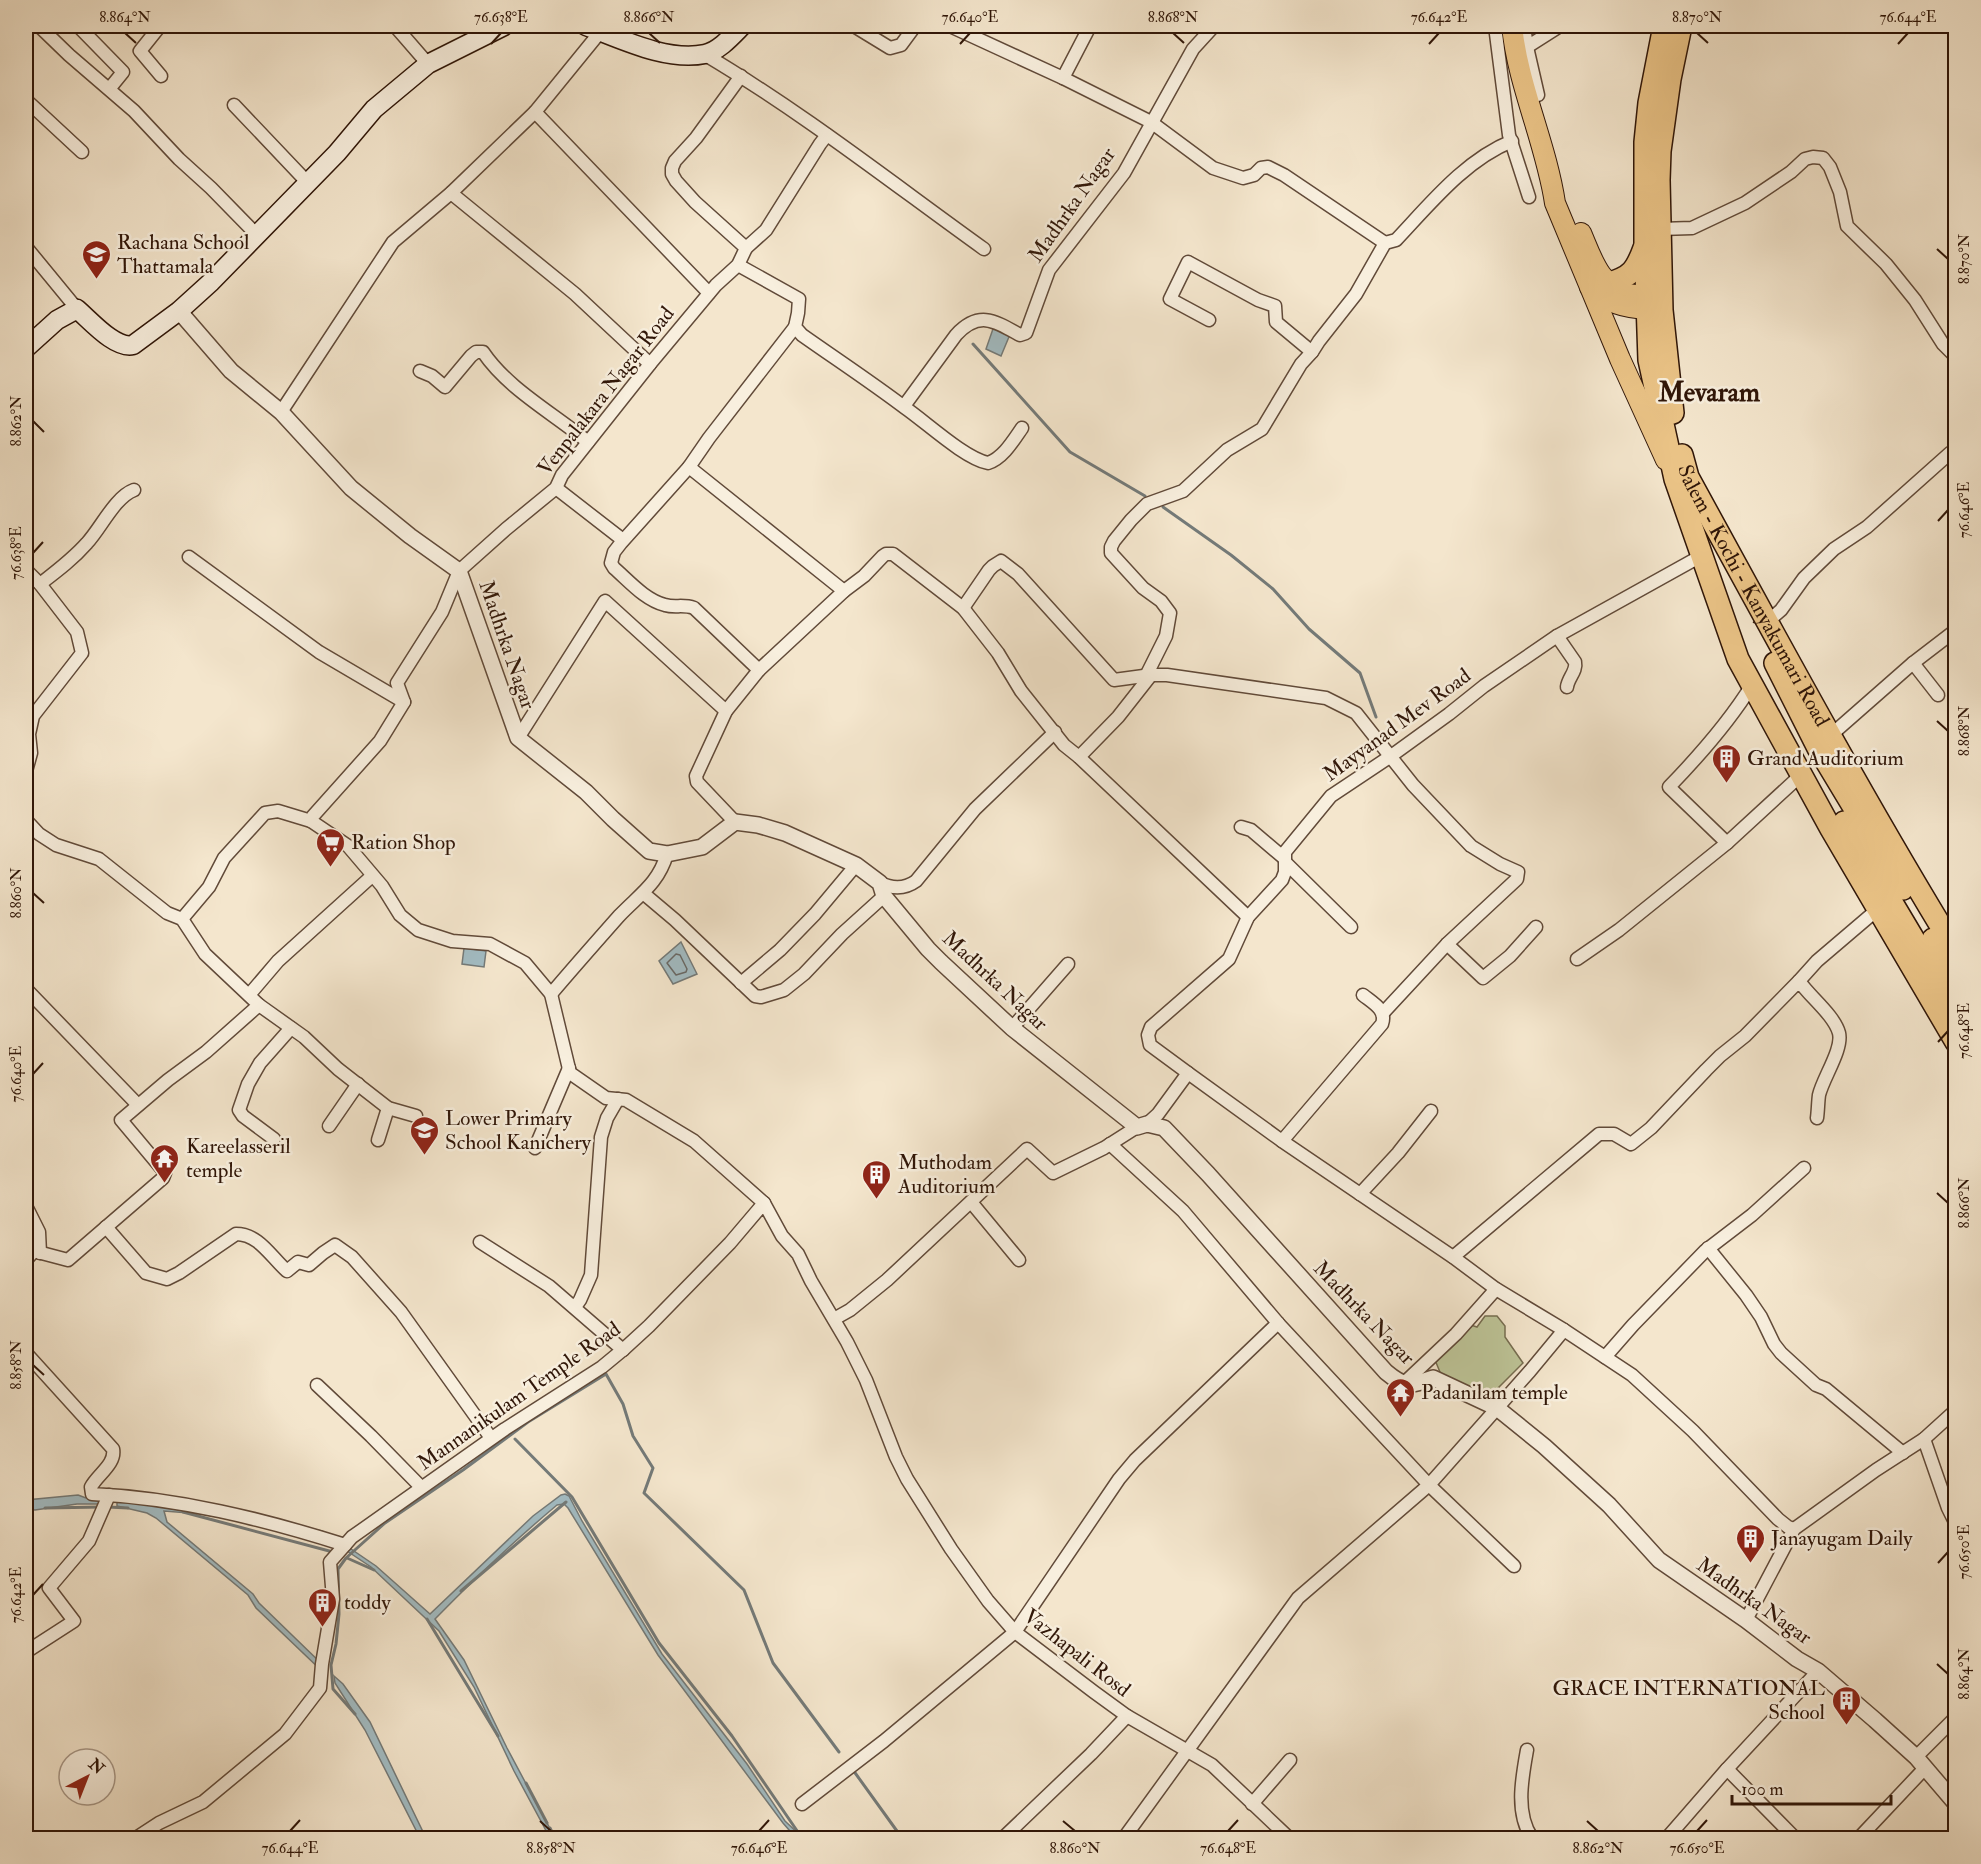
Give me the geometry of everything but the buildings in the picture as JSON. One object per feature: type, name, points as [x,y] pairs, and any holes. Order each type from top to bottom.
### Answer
[{"type":"highway","name":"Salem - Kochi - Kanyakumari Road","points":[[1664,26],[1649,103],[1645,142],[1645,244],[1652,300],[1662,310],[1673,411],[1689,477],[1767,622],[1955,947]]},
{"type":"highway","name":"Salem - Kochi - Kanyakumari Road","points":[[1681,26],[1670,79],[1660,150],[1660,229],[1652,300],[1649,360],[1675,479],[1738,659],[1801,775],[1956,1041]]},
{"type":"highway","points":[[1598,284],[1624,279],[1635,268],[1645,244]]},
{"type":"highway","points":[[1748,586],[1768,649],[1818,748],[1956,977]]},
{"type":"highway","points":[[1720,610],[1752,659],[1790,731],[1956,1010]]},
{"type":"main road","points":[[26,348],[57,320],[77,309],[117,343],[126,346],[133,345],[179,311],[211,282],[337,153],[374,109],[428,64],[504,26]]},
{"type":"main road","points":[[594,28],[660,53],[704,54],[715,50],[742,26]]},
{"type":"main road","points":[[1512,26],[1529,106],[1552,181],[1568,201],[1600,274],[1598,284],[1675,479]]},
{"type":"main road","points":[[1598,284],[1652,300]]},
{"type":"street","points":[[39,26],[69,55],[110,88],[257,235]]},
{"type":"street","points":[[78,26],[123,72],[110,88]]},
{"type":"street","points":[[160,26],[140,51],[161,76]]},
{"type":"street","points":[[395,26],[428,64]]},
{"type":"street","points":[[854,26],[890,48],[901,45],[915,26]]},
{"type":"street","points":[[950,26],[1151,122],[1213,168],[1243,178],[1268,167],[1284,175],[1385,243]]},
{"type":"street","points":[[1063,78],[1090,26]]},
{"type":"street","name":"Madhrka Nagar","points":[[904,406],[956,334],[967,324],[977,320],[994,321],[1020,335],[1026,333],[1049,270],[1124,172],[1193,49],[1214,26]]},
{"type":"street","points":[[1494,26],[1509,135],[1529,197]]},
{"type":"street","points":[[1524,26],[1538,95]]},
{"type":"street","points":[[1527,47],[1560,26]]},
{"type":"street","points":[[281,412],[393,242],[450,193],[535,112],[594,28]]},
{"type":"street","points":[[704,54],[741,76],[827,135],[984,249]]},
{"type":"street","points":[[741,76],[696,138],[675,162],[672,174],[695,202],[746,248]]},
{"type":"street","points":[[26,100],[82,152]]},
{"type":"street","points":[[234,105],[308,183]]},
{"type":"street","points":[[535,112],[710,293]]},
{"type":"street","points":[[759,670],[694,608],[656,602],[614,568],[611,563],[612,557],[623,540],[689,466],[795,327],[799,300],[738,265],[746,248],[766,230],[827,135]]},
{"type":"street","points":[[1079,757],[1118,717],[1148,675],[1166,636],[1170,613],[1161,601],[1143,588],[1111,553],[1114,541],[1147,504],[1183,491],[1227,450],[1262,429],[1301,364],[1356,294],[1385,243],[1396,240],[1449,185],[1476,162],[1493,149],[1512,141]]},
{"type":"street","points":[[1660,229],[1692,228],[1745,202],[1791,172],[1805,159],[1823,158],[1830,167],[1840,192],[1847,226],[1886,264],[1915,300],[1943,344],[1956,357]]},
{"type":"street","points":[[450,193],[575,294],[650,364]]},
{"type":"street","points":[[26,247],[77,309]]},
{"type":"street","points":[[1209,320],[1170,299],[1188,262],[1258,300],[1275,306],[1276,322],[1312,352]]},
{"type":"street","name":"Venpalakara Nagar Road","points":[[404,702],[397,683],[442,612],[459,571],[556,488],[562,475],[650,364],[710,293],[738,265]]},
{"type":"street","name":"Madhrka Nagar","points":[[179,311],[231,371],[281,412],[351,488],[410,536],[459,571],[518,738],[586,792],[649,851],[667,854]]},
{"type":"street","points":[[795,327],[802,335],[961,449],[985,463],[995,460],[1011,445],[1022,428]]},
{"type":"street","points":[[420,371],[432,376],[445,387],[471,356],[476,352],[483,352],[520,391],[543,409],[560,418],[588,442]]},
{"type":"street","points":[[1767,622],[1781,610],[1804,578],[1834,549],[1867,527],[1950,453],[1956,451]]},
{"type":"street","points":[[689,466],[844,591]]},
{"type":"street","points":[[556,488],[623,540]]},
{"type":"street","points":[[40,584],[73,558],[128,492],[134,490]]},
{"type":"street","points":[[551,994],[660,874],[667,854],[702,847],[735,822],[697,782],[696,776],[726,711],[759,670],[844,591],[864,576],[883,556],[890,553],[897,555],[963,608],[998,653],[1021,691],[1064,745],[1248,917]]},
{"type":"street","name":"Mayyanad Mev Road","points":[[1188,1073],[1150,1045],[1148,1035],[1151,1027],[1229,959],[1248,917],[1282,880],[1285,852],[1331,796],[1391,756],[1484,686],[1557,636],[1701,556]]},
{"type":"street","points":[[189,558],[319,652],[404,702],[380,741],[313,816],[313,822]]},
{"type":"street","points":[[963,608],[989,570],[1001,561],[1018,574],[1114,680],[1167,675],[1326,698],[1356,713],[1413,785],[1471,846],[1518,872],[1517,879],[1447,944],[1383,1013]]},
{"type":"street","points":[[26,570],[40,584],[77,632],[82,653],[33,716],[29,734],[31,753],[26,771]]},
{"type":"street","points":[[518,738],[605,601],[726,711]]},
{"type":"street","points":[[1831,735],[1913,663],[1956,630]]},
{"type":"street","points":[[1557,636],[1576,666],[1567,687]]},
{"type":"street","points":[[1913,663],[1938,695]]},
{"type":"street","points":[[1728,843],[1669,787],[1736,710],[1752,685]]},
{"type":"street","points":[[643,893],[755,996],[761,997],[784,990],[804,974],[882,889],[909,886],[916,881],[975,809],[1055,732]]},
{"type":"street","points":[[1577,959],[1619,930],[1728,843],[1801,775]]},
{"type":"street","points":[[182,919],[209,887],[224,858],[265,813],[278,811],[313,822],[348,846],[382,886],[400,915],[418,930],[452,941],[490,945],[525,963],[551,994],[570,1073],[606,1098],[626,1100],[694,1141],[764,1203],[782,1236],[798,1254],[811,1281],[834,1318],[850,1310],[887,1281],[1028,1149],[1053,1173],[1142,1126],[1158,1114],[1188,1073],[1282,1141],[1454,1257],[1497,1289],[1632,1375],[1693,1431],[1778,1519],[1794,1529]]},
{"type":"street","points":[[26,820],[39,834],[56,845],[99,859],[167,913],[182,919],[205,954],[259,1005],[291,1028],[388,1108],[416,1116]]},
{"type":"street","name":"Madhrka Nagar","points":[[735,822],[758,825],[785,833],[856,865],[882,889],[928,949],[1012,1028],[1142,1126],[1164,1128],[1386,1372],[1403,1384],[1418,1383],[1433,1378],[1497,1408],[1544,1446],[1609,1505],[1659,1560],[1746,1620],[1797,1659],[1818,1671],[1920,1762],[1956,1804]]},
{"type":"street","points":[[1240,827],[1251,830],[1285,860],[1351,927]]},
{"type":"street","points":[[741,983],[780,950],[815,914],[856,865]]},
{"type":"street","points":[[249,995],[278,961],[372,876]]},
{"type":"street","points":[[1454,1257],[1599,1134],[1614,1134],[1631,1144],[1651,1128],[1720,1056],[1746,1036],[1817,961],[1878,909]]},
{"type":"street","points":[[1447,944],[1484,978],[1510,956],[1536,927]]},
{"type":"street","points":[[1012,1028],[1068,964]]},
{"type":"street","points":[[1799,981],[1808,994],[1826,1011],[1839,1033],[1839,1043],[1819,1094],[1817,1118]]},
{"type":"street","points":[[26,989],[138,1105]]},
{"type":"street","points":[[1282,1141],[1382,1024],[1383,1013],[1363,995]]},
{"type":"street","points":[[26,1260],[34,1251],[68,1260],[163,1178],[165,1173],[158,1162],[121,1120],[206,1052],[259,1005]]},
{"type":"street","points":[[274,1139],[243,1116],[239,1110],[248,1084],[260,1063],[291,1028]]},
{"type":"street","points":[[535,1148],[569,1068]]},
{"type":"street","points":[[329,1126],[358,1084]]},
{"type":"street","points":[[575,1307],[591,1275],[601,1137],[607,1118],[618,1099]]},
{"type":"street","points":[[378,1140],[388,1108]]},
{"type":"street","points":[[1360,1194],[1398,1153],[1431,1112]]},
{"type":"street","points":[[1110,1144],[1183,1211],[1278,1323],[1429,1485],[1514,1566]]},
{"type":"street","points":[[1605,1357],[1708,1248],[1752,1215],[1803,1168]]},
{"type":"street","points":[[971,1202],[1019,1260]]},
{"type":"street","name":"Mannanikulam Temple Road","points":[[136,1839],[159,1823],[203,1802],[285,1734],[320,1688],[333,1599],[330,1562],[342,1547],[352,1537],[491,1438],[602,1367],[623,1350],[730,1243],[764,1203]]},
{"type":"street","points":[[26,1206],[39,1232],[40,1252]]},
{"type":"street","points":[[106,1227],[146,1273],[167,1279],[236,1234],[244,1235],[262,1244],[287,1271],[298,1262],[309,1265],[335,1245],[352,1257],[401,1312],[491,1438]]},
{"type":"street","points":[[480,1242],[549,1286],[623,1350]]},
{"type":"street","points":[[1708,1248],[1746,1296],[1781,1353],[1816,1385],[1826,1389],[1903,1453]]},
{"type":"street","points":[[1403,1384],[1456,1334],[1497,1289]]},
{"type":"street","name":"Vazhapali Rosd","points":[[834,1318],[866,1380],[896,1458],[907,1479],[974,1583],[1015,1632],[1127,1716],[1212,1765],[1289,1839]]},
{"type":"street","points":[[802,1804],[877,1747],[1015,1632],[1119,1479],[1135,1460],[1278,1323]]},
{"type":"street","points":[[1124,1839],[1298,1598],[1429,1485],[1564,1330]]},
{"type":"street","points":[[26,1353],[113,1449],[114,1455],[108,1466],[91,1487],[93,1494],[194,1505],[304,1532],[342,1547]]},
{"type":"street","points":[[317,1385],[421,1488]]},
{"type":"street","points":[[1746,1620],[1794,1529],[1924,1439],[1956,1410]]},
{"type":"street","points":[[1924,1439],[1948,1508],[1956,1524]]},
{"type":"street","points":[[26,1652],[74,1621],[49,1588],[89,1541],[109,1495]]},
{"type":"street","points":[[1667,1839],[1727,1769],[1818,1671]]},
{"type":"street","points":[[1003,1839],[1091,1755],[1127,1716]]},
{"type":"street","points":[[1859,1839],[1956,1717]]},
{"type":"street","points":[[1527,1750],[1521,1779],[1522,1809],[1528,1833],[1532,1839]]},
{"type":"street","points":[[1252,1804],[1290,1760]]},
{"type":"street","points":[[1727,1769],[1795,1839]]},
{"type":"green space","points":[[1485,1316],[1497,1316],[1505,1326],[1505,1337],[1523,1363],[1487,1399],[1442,1377],[1435,1360],[1471,1325],[1477,1327]]},
{"type":"water","points":[[994,326],[1011,332],[1001,356],[986,349]]},
{"type":"water","points":[[681,942],[697,974],[673,984],[659,961]]},
{"type":"water","points":[[464,948],[486,951],[484,967],[462,964]]},
{"type":"water","points":[[565,1494],[569,1496],[662,1654],[747,1764],[785,1821],[803,1838],[796,1838],[783,1823],[658,1655],[564,1504],[557,1505],[525,1532],[435,1619],[464,1660],[555,1838],[550,1838],[514,1771],[474,1687],[439,1631],[371,1567],[344,1549],[345,1545],[376,1566],[430,1614],[533,1516]]},
{"type":"water","points":[[78,1495],[86,1498],[109,1495],[112,1504],[77,1504],[35,1510],[26,1509],[26,1500]]},
{"type":"water","points":[[117,1498],[224,1510],[322,1531],[341,1541],[202,1514],[164,1511],[167,1522],[253,1594],[259,1603],[325,1667],[325,1674],[256,1608],[248,1595],[156,1518],[147,1513],[117,1506]]},
{"type":"water","points":[[334,1676],[343,1684],[370,1722],[426,1838],[420,1838],[365,1730],[335,1683]]},
{"type":"waterway","points":[[973,344],[1070,452],[1145,496]]},
{"type":"waterway","points":[[1163,507],[1231,555],[1273,589],[1309,629],[1360,673],[1376,717]]},
{"type":"waterway","points":[[355,1714],[333,1689],[331,1665],[339,1614],[338,1569],[346,1558],[385,1523],[528,1422],[606,1374],[623,1404],[633,1436],[653,1468],[644,1493],[744,1590],[773,1663],[839,1752]]},
{"type":"waterway","points":[[515,1439],[572,1497],[659,1643],[732,1736],[802,1838]]},
{"type":"waterway","points":[[461,1591],[566,1502]]},
{"type":"waterway","points":[[45,1508],[101,1507]]},
{"type":"waterway","points":[[108,1507],[128,1508]]},
{"type":"waterway","points":[[183,1512],[333,1552]]},
{"type":"waterway","points":[[347,1558],[374,1570]]},
{"type":"waterway","points":[[427,1619],[498,1736]]},
{"type":"waterway","points":[[853,1770],[902,1838]]},
{"type":"waterway","points":[[526,1783],[547,1823]]},
{"type":"waterway","points":[[550,1828],[555,1838]]},
{"type":"place","name":"Rachana School Thattamala","points":[[96,280]]},
{"type":"place","name":"Grand Auditorium","points":[[1726,784]]},
{"type":"place","name":"Ration Shop","points":[[330,868]]},
{"type":"place","name":"Lower Primary School Kanichery","points":[[424,1156]]},
{"type":"place","name":"Kareelasseril temple","points":[[165,1184]]},
{"type":"place","name":"Muthodam Auditorium","points":[[877,1200]]},
{"type":"place","name":"Padanilam temple","points":[[1400,1418]]},
{"type":"place","name":"Janayugam Daily","points":[[1750,1564]]},
{"type":"place","name":"toddy","points":[[323,1628]]},
{"type":"place","name":"GRACE INTERNATIONAL School","points":[[1846,1726]]},
{"type":"district","name":"Mevaram","points":[[1709,392]]}]
